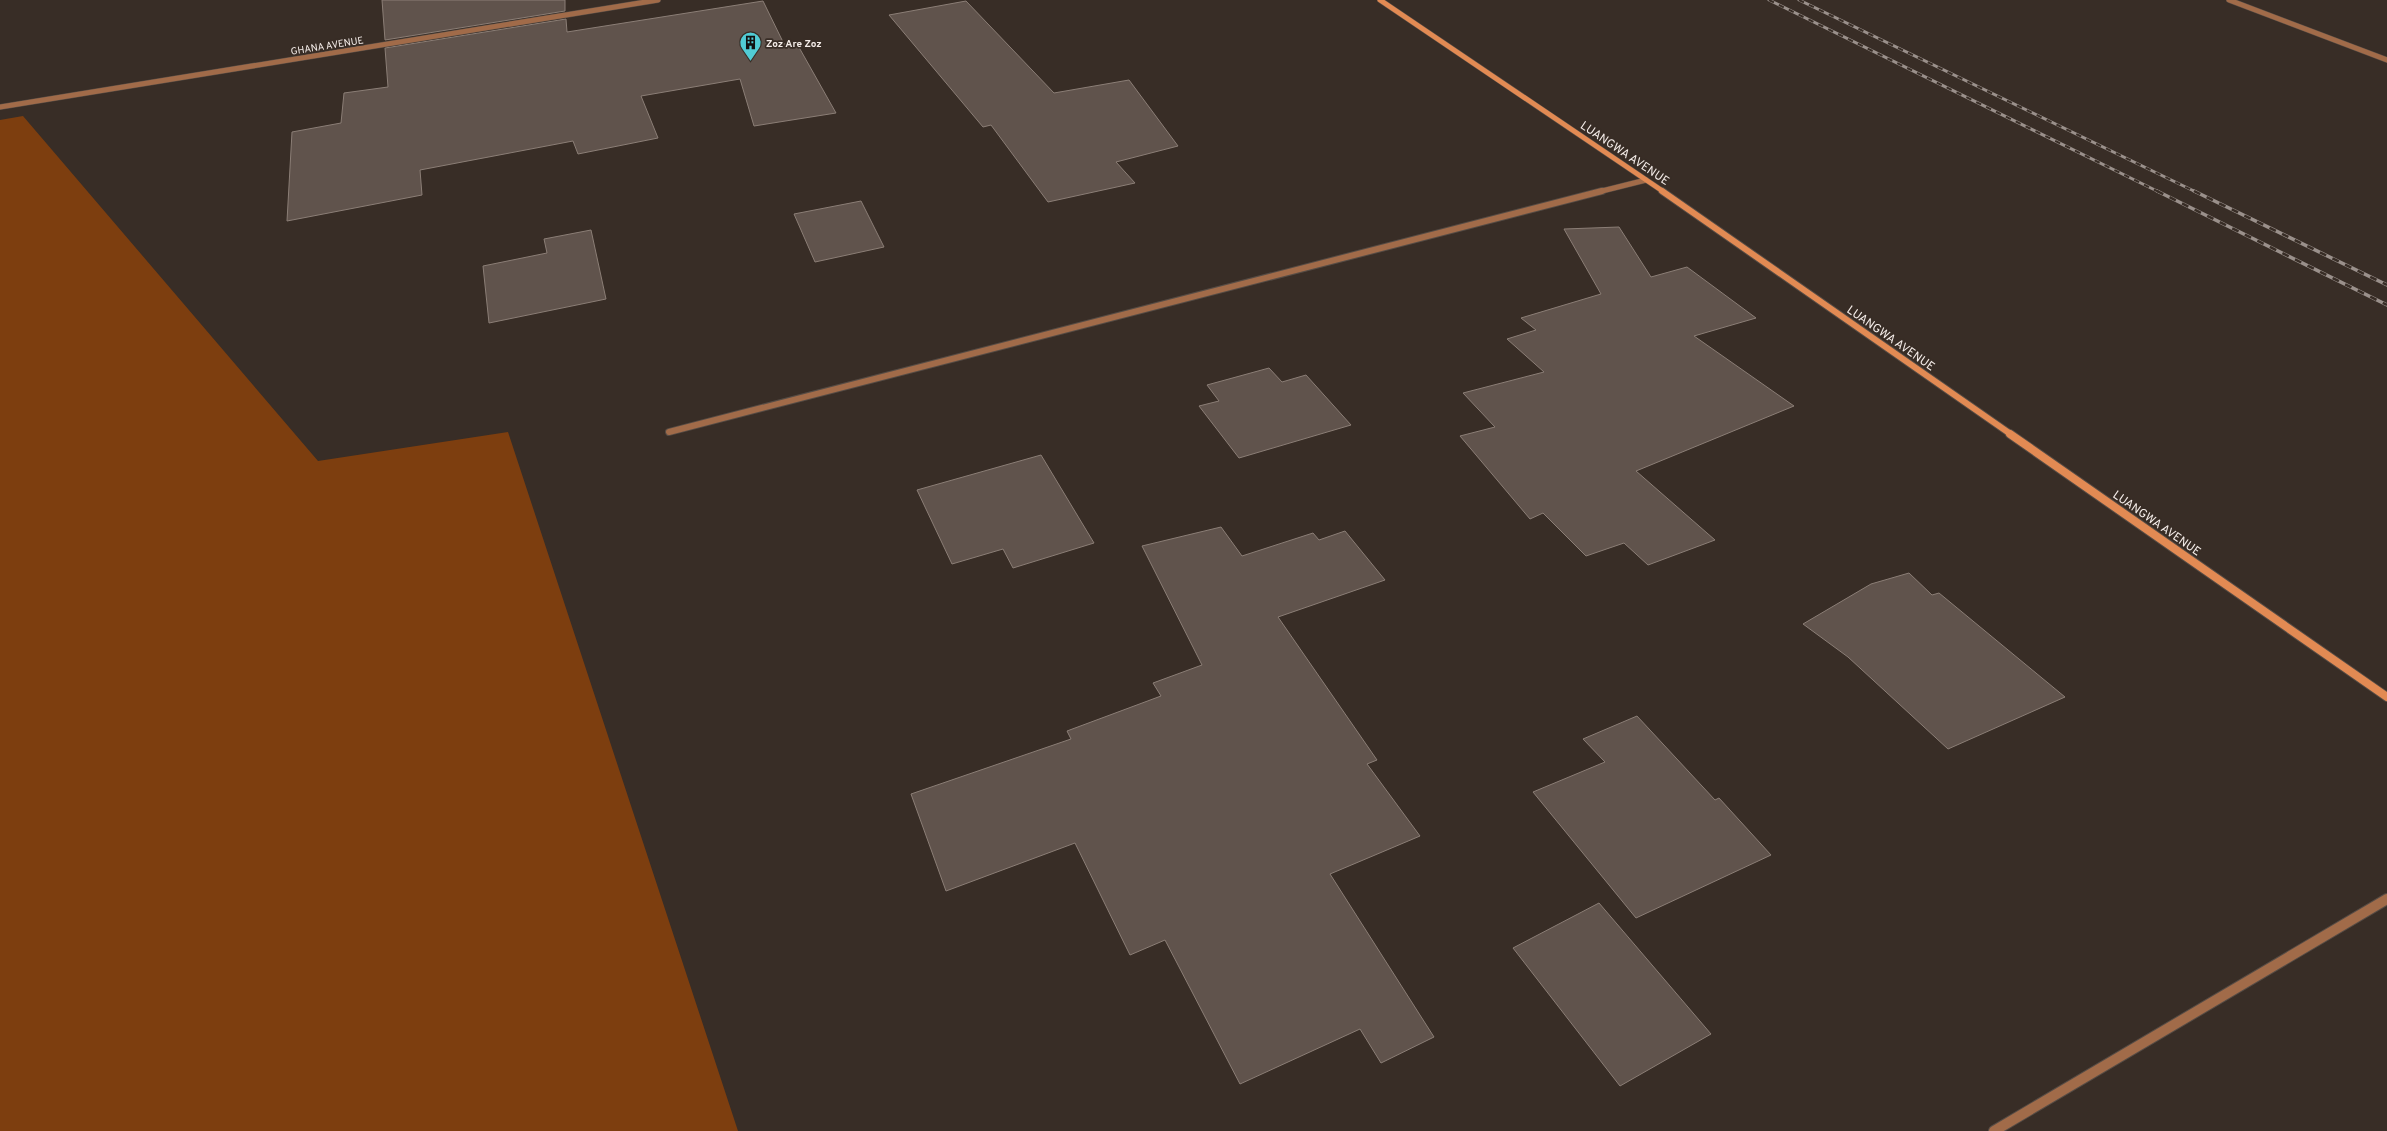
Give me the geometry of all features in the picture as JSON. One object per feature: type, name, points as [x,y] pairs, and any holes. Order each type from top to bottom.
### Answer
[{"type":"main road","name":"LUANGWA AVENUE","points":[[1380,0],[1646,180],[2387,697]]},
{"type":"street","name":"GHANA AVENUE","points":[[0,107],[658,0]]},
{"type":"street","points":[[2229,0],[2387,60]]},
{"type":"street","points":[[669,432],[1646,180]]},
{"type":"street","points":[[1994,1131],[2387,899]]},
{"type":"shaded area","points":[[23,116],[318,461],[508,432],[738,1131],[0,1131],[0,120]]},
{"type":"building","points":[[382,0],[565,0],[565,11],[385,40]]},
{"type":"building","points":[[763,1],[784,44],[796,42],[836,113],[754,126],[740,79],[641,96],[658,138],[578,154],[573,141],[420,170],[422,195],[287,221],[292,132],[341,123],[344,93],[388,87],[385,48],[566,19],[567,32]]},
{"type":"building","points":[[966,1],[1054,93],[1129,80],[1178,146],[1116,162],[1135,183],[1048,202],[991,125],[983,127],[889,15]]},
{"type":"building","points":[[861,201],[884,247],[815,262],[794,214]]},
{"type":"building","points":[[1619,227],[1651,277],[1687,267],[1756,318],[1694,336],[1794,406],[1636,471],[1715,540],[1648,565],[1624,543],[1586,556],[1543,513],[1530,519],[1460,436],[1495,427],[1463,393],[1544,372],[1507,339],[1536,330],[1521,318],[1601,294],[1564,229]]},
{"type":"building","points":[[591,230],[606,299],[489,323],[483,266],[547,253],[544,239]]},
{"type":"building","points":[[1269,368],[1282,382],[1306,375],[1351,425],[1239,458],[1199,406],[1219,401],[1207,385]]},
{"type":"building","points":[[1041,455],[1094,543],[1013,568],[1003,549],[952,564],[917,490]]},
{"type":"building","points":[[1221,527],[1242,556],[1313,533],[1319,540],[1345,531],[1385,580],[1278,617],[1377,760],[1367,764],[1420,836],[1330,874],[1434,1037],[1381,1063],[1360,1029],[1240,1084],[1165,940],[1130,955],[1075,843],[946,891],[911,794],[1071,739],[1067,731],[1161,696],[1153,683],[1202,665],[1142,546]]},
{"type":"building","points":[[1909,573],[1932,595],[1939,593],[2065,697],[1948,749],[1848,657],[1803,624],[1871,584]]},
{"type":"building","points":[[1637,716],[1715,800],[1719,798],[1771,855],[1636,918],[1533,792],[1605,762],[1583,739]]},
{"type":"building","points":[[1599,903],[1711,1034],[1620,1086],[1513,948]]},
{"type":"railway","points":[[1769,0],[2159,192]]},
{"type":"railway","points":[[1799,0],[2196,192]]},
{"type":"railway","points":[[2157,191],[2387,305]]},
{"type":"railway","points":[[2194,191],[2387,285]]},
{"type":"place","name":"Zoz Are Zoz","points":[[750,62]]}]
